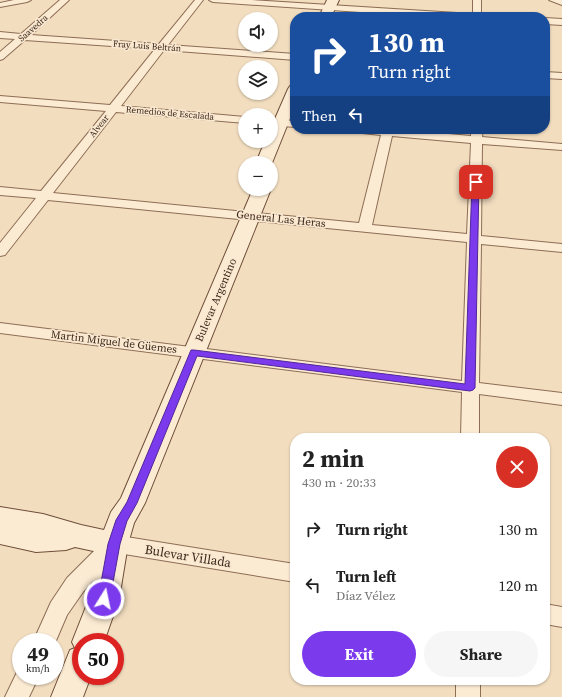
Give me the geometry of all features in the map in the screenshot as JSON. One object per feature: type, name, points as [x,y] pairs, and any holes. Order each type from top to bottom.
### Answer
[{"type":"main road","points":[[274,156],[290,104]]},
{"type":"main road","points":[[268,156],[284,123]]},
{"type":"main road","name":"Bulevar Argentino","points":[[246,216],[251,196]]},
{"type":"main road","name":"Bulevar Argentino","points":[[91,633],[104,599],[118,532],[120,504],[189,352],[246,216],[258,196]]},
{"type":"main road","name":"Bulevar Villada","points":[[0,518],[43,525],[81,538]]},
{"type":"main road","name":"Bulevar Villada","points":[[0,534],[36,540],[81,538],[118,532]]},
{"type":"main road","points":[[67,697],[72,684]]},
{"type":"street","points":[[0,5],[27,0]]},
{"type":"street","name":"Saavedra","points":[[0,57],[65,0]]},
{"type":"street","name":"Alvear","points":[[0,252],[160,47],[199,0]]},
{"type":"street","points":[[213,0],[395,12]]},
{"type":"street","points":[[477,0],[477,12]]},
{"type":"street","points":[[552,0],[562,3]]},
{"type":"street","points":[[550,21],[562,22]]},
{"type":"street","name":"Fray Luis Beltrán","points":[[0,35],[290,57]]},
{"type":"street","points":[[550,75],[562,76]]},
{"type":"street","name":"Remedios de Escalada","points":[[0,99],[238,119]]},
{"type":"street","points":[[365,228],[387,134]]},
{"type":"street","points":[[470,433],[477,134],[562,147]]},
{"type":"street","name":"General Las Heras","points":[[0,191],[562,248]]},
{"type":"street","name":"Martin Miguel de Güemes","points":[[0,328],[562,399]]},
{"type":"street","points":[[48,633],[59,610],[75,585],[118,532]]},
{"type":"street","name":"Bulevar Villada","points":[[118,532],[290,572]]},
{"type":"street","points":[[550,615],[562,617]]},
{"type":"street","points":[[17,697],[23,685]]},
{"type":"street","points":[[468,685],[468,697]]},
{"type":"route","points":[[104,599],[114,544],[121,520],[132,503],[194,353],[470,388],[476,182]]}]
